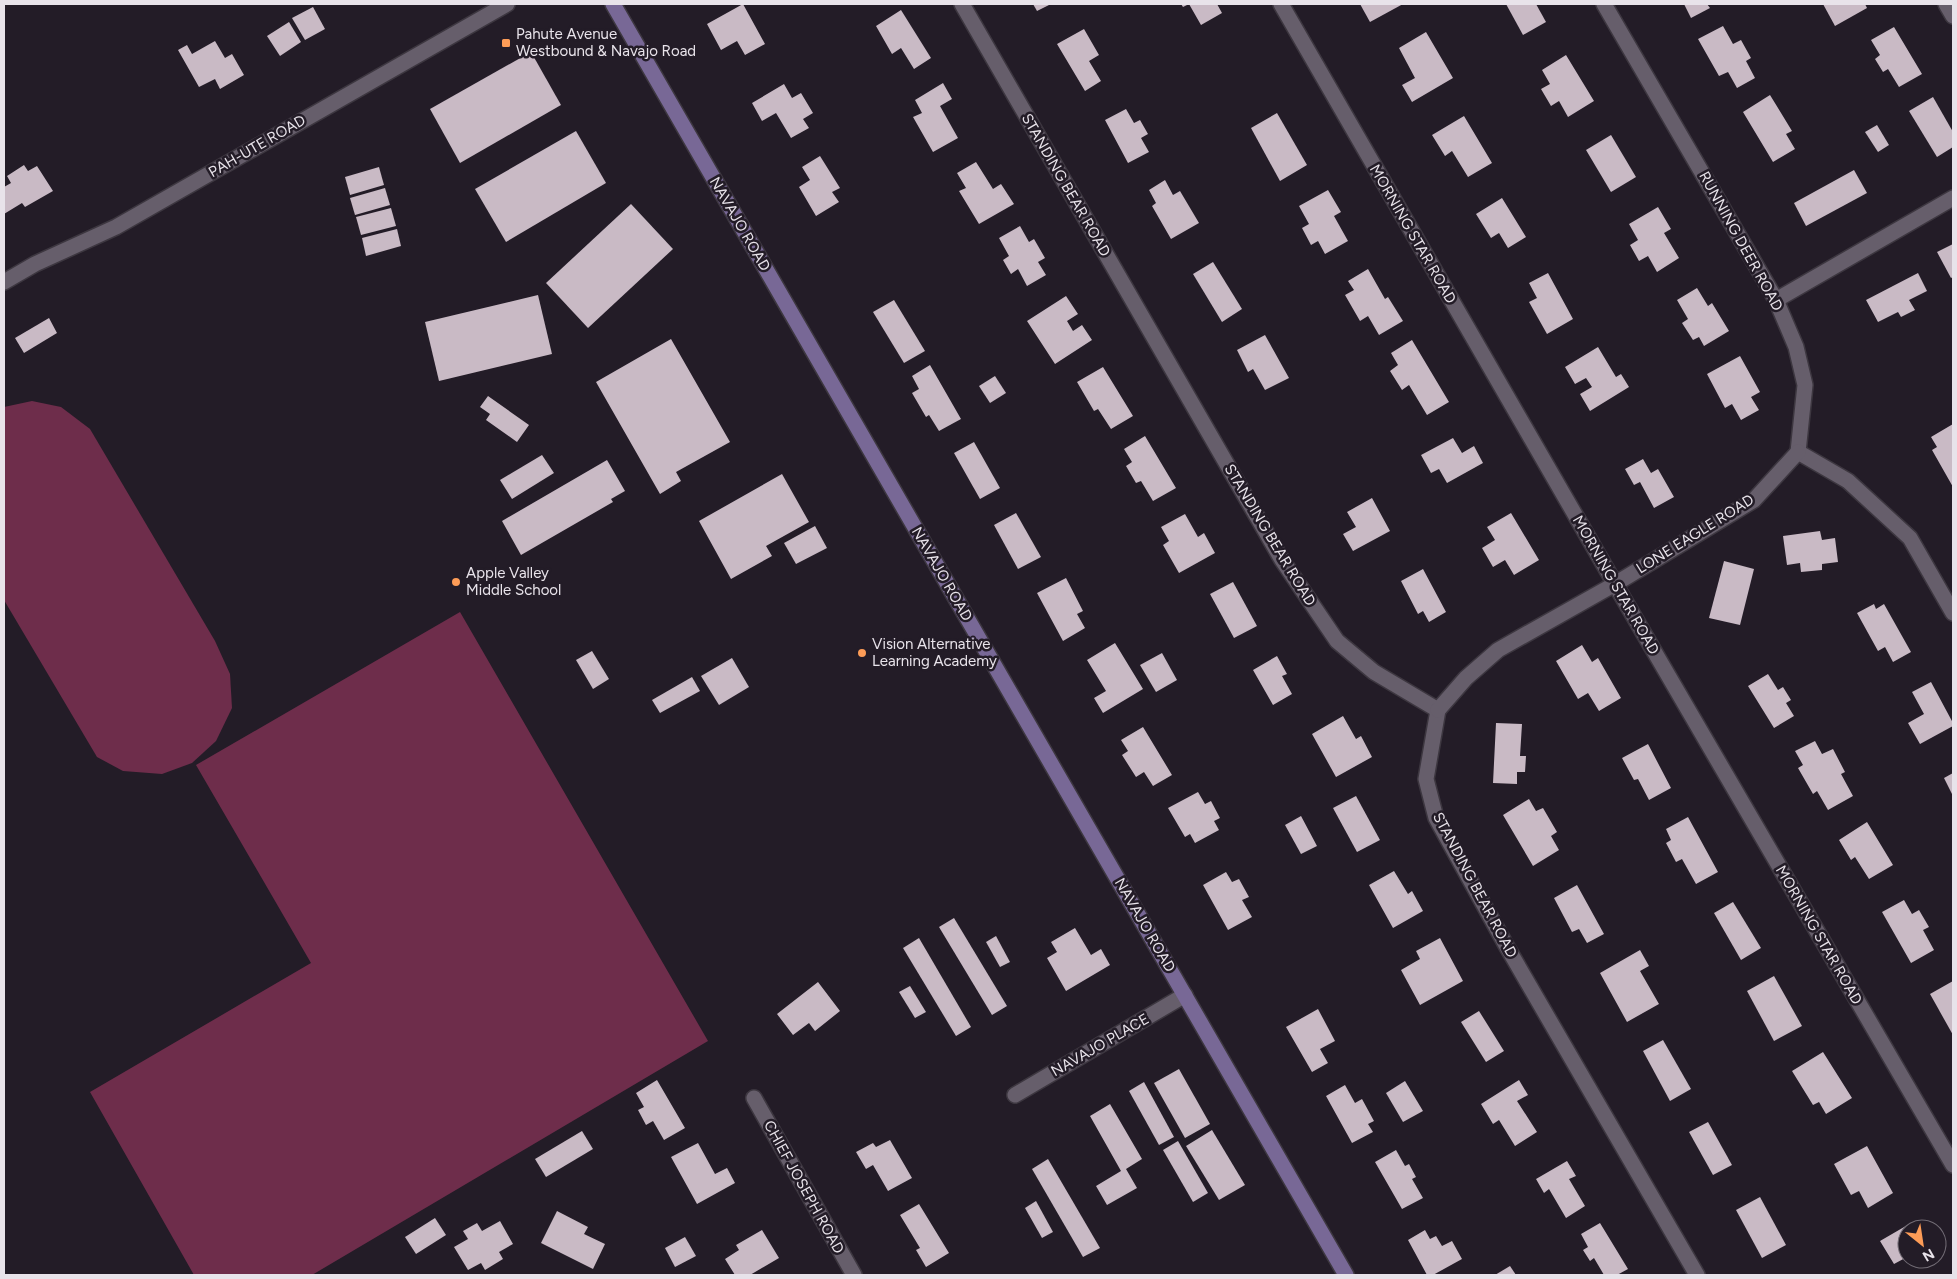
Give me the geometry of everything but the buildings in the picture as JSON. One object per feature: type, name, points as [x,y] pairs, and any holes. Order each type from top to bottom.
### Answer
[{"type":"main road","name":"NAVAJO ROAD","points":[[613,4],[1346,1275]]},
{"type":"street","name":"PAH-UTE ROAD","points":[[4,282],[35,264],[116,228],[507,4]]},
{"type":"street","name":"STANDING BEAR ROAD","points":[[962,4],[1282,560],[1337,641],[1374,672],[1438,710],[1426,779],[1436,818],[1507,947],[1697,1275]]},
{"type":"street","name":"MORNING STAR ROAD","points":[[1281,4],[1614,584],[1953,1165]]},
{"type":"street","name":"RUNNING DEER ROAD","points":[[1604,4],[1776,300],[1796,347],[1805,385],[1798,452]]},
{"type":"street","points":[[1946,4],[1953,16]]},
{"type":"street","points":[[1776,300],[1953,198]]},
{"type":"street","name":"LONE EAGLE ROAD","points":[[1438,710],[1466,678],[1498,650],[1614,584],[1754,500],[1798,452]]},
{"type":"street","points":[[1798,452],[1848,481],[1910,538],[1953,613]]},
{"type":"street","name":"NAVAJO PLACE","points":[[1015,1095],[1185,995]]},
{"type":"street","name":"CHIEF JOSEPH ROAD","points":[[754,1098],[847,1273]]},
{"type":"shaded area","points":[[32,401],[61,407],[90,429],[215,641],[230,674],[232,708],[216,741],[192,763],[162,774],[123,771],[97,757],[4,600],[4,407]]},
{"type":"shaded area","points":[[460,612],[708,1041],[312,1275],[194,1275],[90,1092],[311,963],[196,765]]},
{"type":"place","name":"Pahute Avenue Westbound & Navajo Road","points":[[506,43]]},
{"type":"place","name":"Apple Valley Middle School","points":[[456,582]]},
{"type":"place","name":"Vision Alternative Learning Academy","points":[[862,653]]}]
